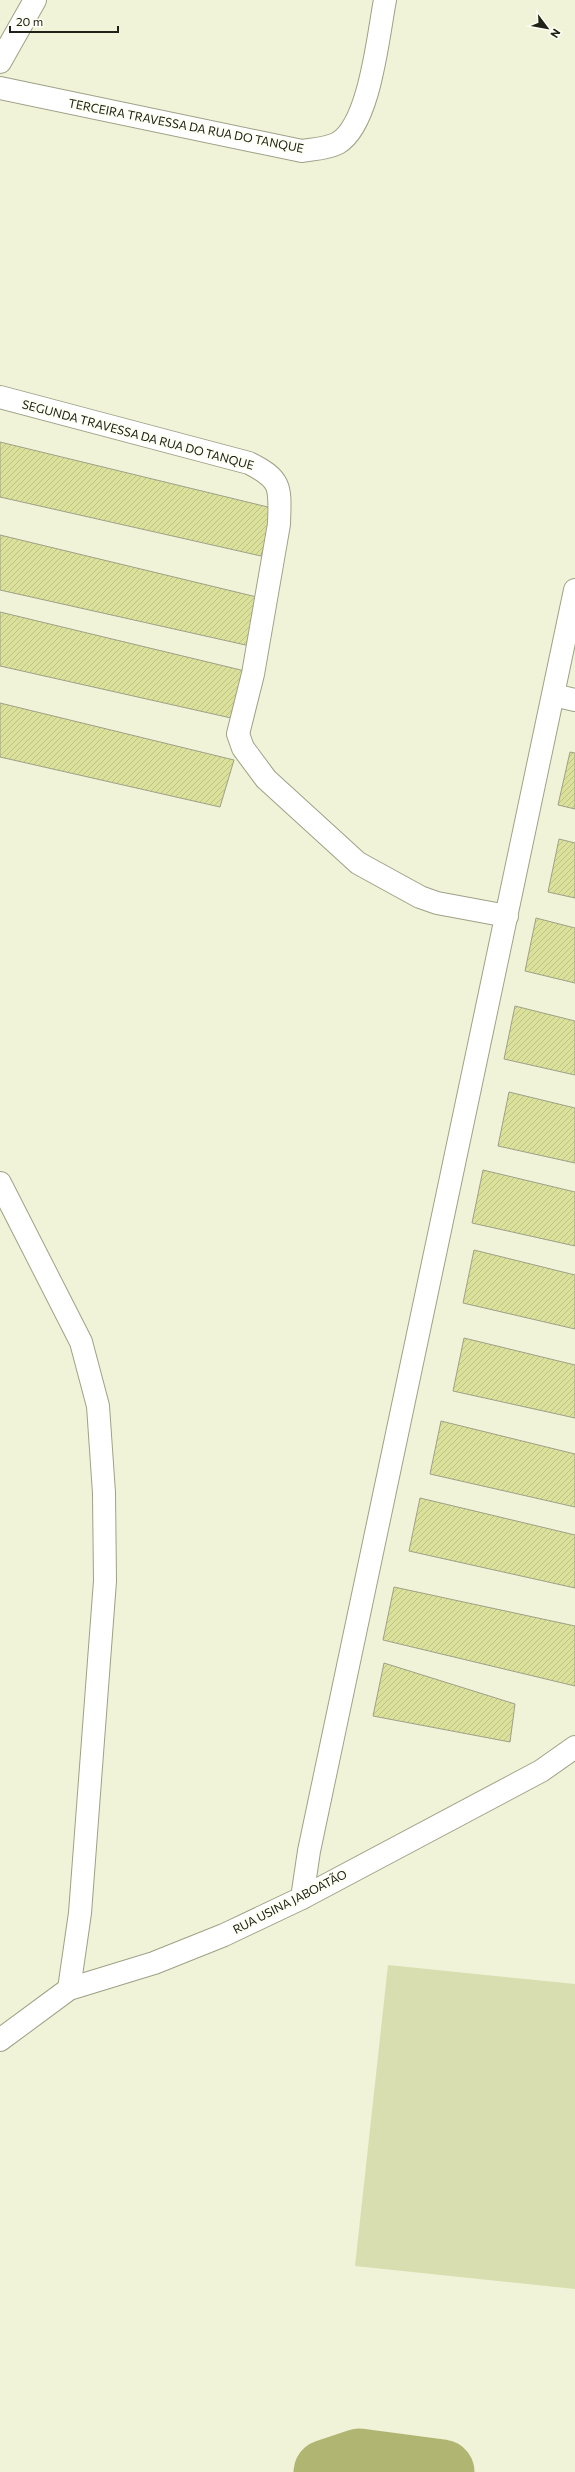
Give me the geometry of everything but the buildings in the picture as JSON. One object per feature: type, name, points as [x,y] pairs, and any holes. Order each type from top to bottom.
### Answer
[{"type":"street","points":[[0,62],[35,0]]},
{"type":"street","name":"TERCEIRA TRAVESSA DA RUA DO TANQUE","points":[[0,88],[302,151],[323,148],[338,142],[351,130],[365,104],[385,0]]},
{"type":"street","name":"SEGUNDA TRAVESSA DA RUA DO TANQUE","points":[[0,397],[249,463],[270,474],[277,485],[279,500],[279,524],[253,674],[238,734],[243,748],[266,779],[358,863],[420,897],[437,903],[507,916]]},
{"type":"street","points":[[302,1898],[310,1843],[575,590]]},
{"type":"street","points":[[554,695],[575,700]]},
{"type":"street","points":[[0,1183],[81,1342],[98,1406],[104,1493],[105,1581],[80,1913],[69,1989]]},
{"type":"street","name":"RUA USINA JABOATÃO","points":[[0,2040],[69,1989],[154,1963],[224,1935],[302,1898],[541,1771],[575,1747]]},
{"type":"green space","points":[[388,1965],[575,1984],[575,2289],[355,2266]]},
{"type":"waterway","points":[[326,2472],[359,2461],[442,2472]]}]
